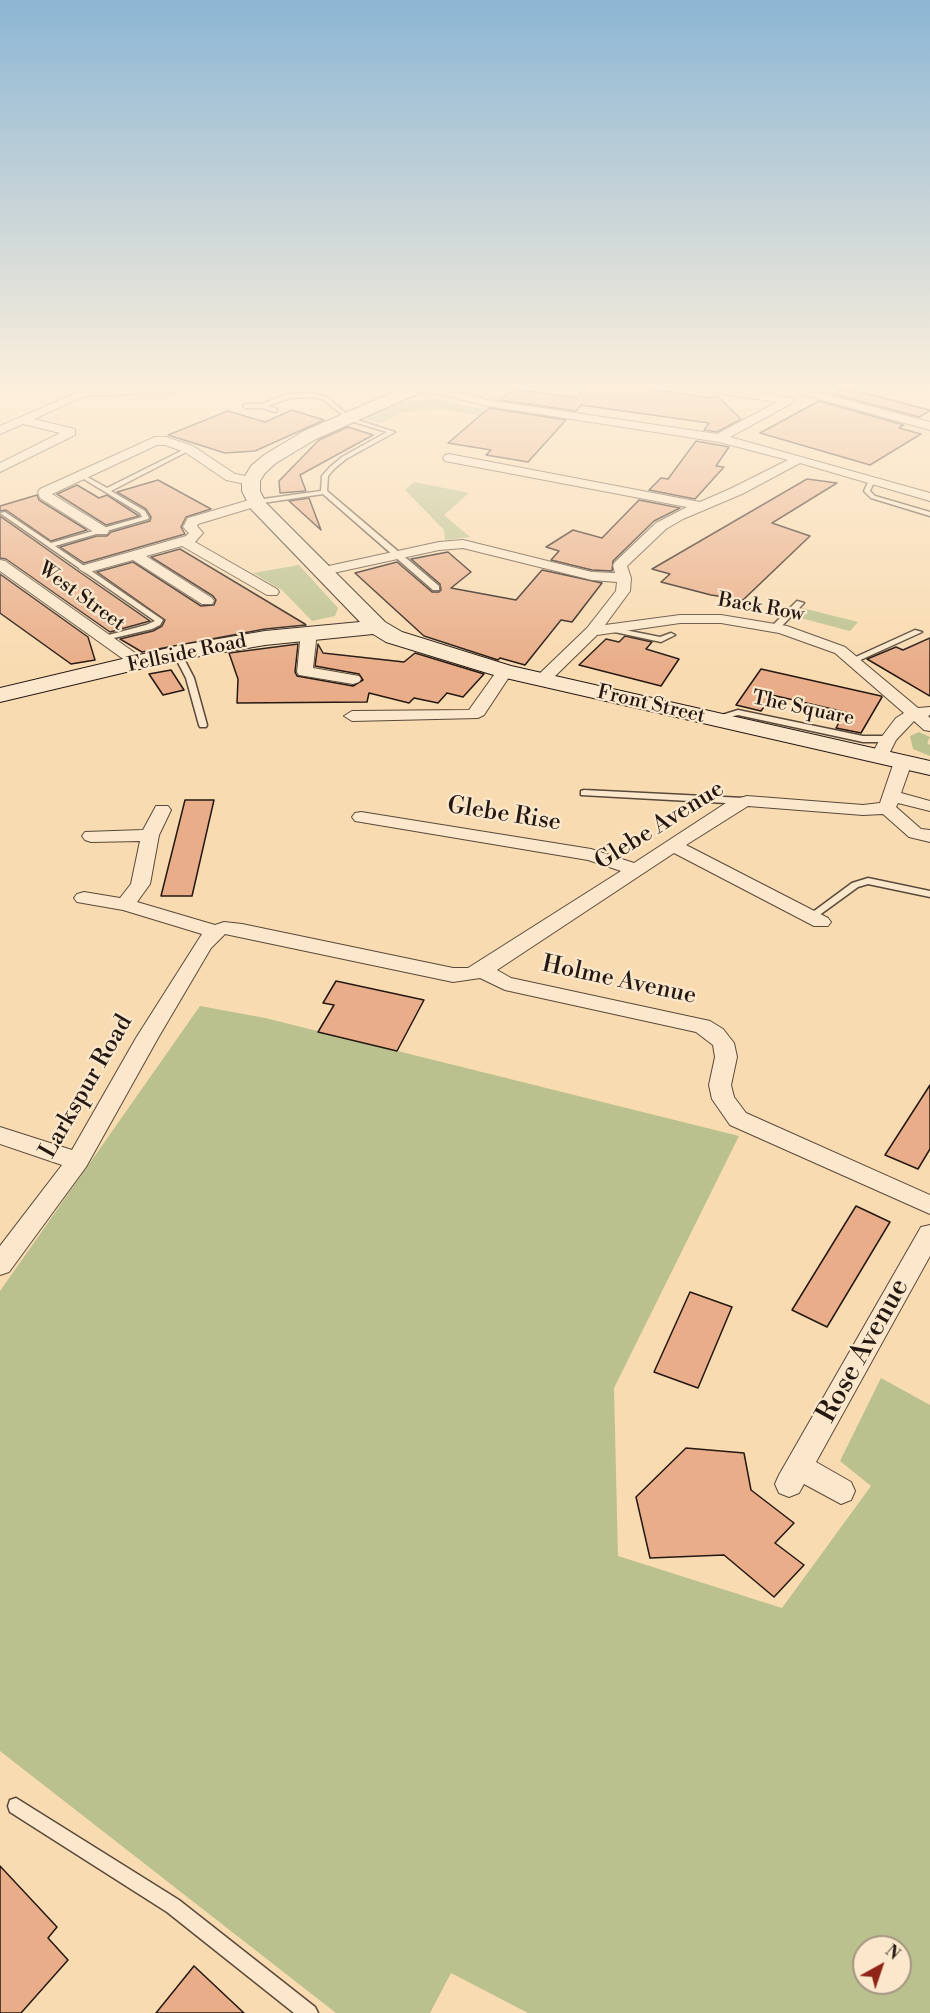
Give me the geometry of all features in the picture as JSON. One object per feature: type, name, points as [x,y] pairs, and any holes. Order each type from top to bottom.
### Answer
[{"type":"main road","points":[[253,478],[251,491],[256,502],[377,627]]},
{"type":"main road","name":"Fellside Road","points":[[0,695],[177,654],[309,632],[377,627]]},
{"type":"main road","name":"Front Street","points":[[377,627],[394,637],[504,671],[712,719],[884,748],[903,762],[930,768]]},
{"type":"street","points":[[76,478],[45,492],[47,498],[102,531]]},
{"type":"street","points":[[235,478],[251,482]]},
{"type":"street","points":[[554,478],[702,506]]},
{"type":"street","points":[[542,680],[592,632],[623,591],[624,578],[620,565],[661,526],[762,478]]},
{"type":"street","points":[[865,478],[930,496]]},
{"type":"street","points":[[86,570],[183,542],[196,536],[190,527],[193,521],[256,502]]},
{"type":"street","points":[[183,542],[272,592]]},
{"type":"street","points":[[324,571],[463,544],[592,576],[624,578]]},
{"type":"street","points":[[136,556],[207,601]]},
{"type":"street","name":"West Street","points":[[0,564],[138,663]]},
{"type":"street","name":"Back Row","points":[[592,632],[680,619],[720,620],[775,628],[840,650],[922,712],[930,726]]},
{"type":"street","points":[[309,632],[305,672],[353,679]]},
{"type":"street","points":[[352,716],[472,715],[478,712],[504,671]]},
{"type":"street","points":[[884,748],[902,722],[922,712]]},
{"type":"street","points":[[903,762],[889,802],[915,833],[930,836]]},
{"type":"street","name":"Glebe Avenue","points":[[482,970],[727,810],[747,801],[863,810],[889,802],[930,806]]},
{"type":"street","points":[[125,905],[140,884],[150,835],[162,810]]},
{"type":"street","name":"Glebe Rise","points":[[361,817],[591,855],[637,870]]},
{"type":"street","points":[[91,836],[150,835]]},
{"type":"street","points":[[674,846],[816,920]]},
{"type":"street","points":[[84,898],[125,905],[214,931],[224,928],[242,930],[453,975],[482,970]]},
{"type":"street","name":"Larkspur Road","points":[[0,1265],[78,1161],[147,1038],[203,945],[214,931]]},
{"type":"street","name":"Holme Avenue","points":[[482,970],[505,983],[702,1026],[715,1034],[723,1043],[726,1057],[720,1085],[723,1099],[738,1119],[930,1205]]},
{"type":"street","points":[[0,1135],[78,1161]]},
{"type":"street","name":"Rose Avenue","points":[[841,1491],[794,1476],[930,1234]]},
{"type":"lane","points":[[50,545],[146,518],[143,512],[83,478]]},
{"type":"lane","points":[[106,491],[132,478]]},
{"type":"lane","points":[[324,492],[325,478]]},
{"type":"lane","points":[[872,480],[867,491],[871,496],[930,514]]},
{"type":"lane","points":[[256,502],[324,492],[436,588]]},
{"type":"lane","points":[[3,513],[159,620],[149,627],[104,639]]},
{"type":"lane","points":[[775,628],[800,603]]},
{"type":"lane","points":[[613,629],[661,640],[671,636]]},
{"type":"lane","points":[[854,660],[918,632]]},
{"type":"lane","points":[[177,654],[190,678],[203,725]]},
{"type":"lane","points":[[584,793],[747,801]]},
{"type":"lane","points":[[816,920],[855,885],[868,881],[930,894]]},
{"type":"lane","points":[[16,1806],[173,1906],[309,2013]]},
{"type":"green space","points":[[414,482],[469,493],[444,515],[470,537],[445,540],[444,530],[405,490]]},
{"type":"green space","points":[[299,565],[338,608],[335,616],[312,621],[282,590],[253,573]]},
{"type":"green space","points":[[802,608],[858,622],[850,631],[793,616]]},
{"type":"green space","points":[[919,732],[930,737],[927,743],[930,745],[930,756],[913,749],[910,736]]},
{"type":"green space","points":[[200,1006],[265,1018],[739,1136],[614,1388],[618,1556],[782,1608],[871,1486],[840,1461],[881,1378],[930,1405],[930,2013],[528,2013],[451,1973],[430,2013],[336,2013],[0,1751],[0,1291]]},
{"type":"building","points":[[282,478],[301,478],[306,491],[280,493],[279,481]]},
{"type":"building","points":[[661,478],[714,478],[695,499],[649,490]]},
{"type":"building","points":[[807,479],[837,483],[772,523],[810,536],[743,600],[711,595],[661,582],[670,574],[652,569]]},
{"type":"building","points":[[158,480],[211,509],[186,517],[181,527],[185,534],[84,563],[60,547],[97,536],[107,536],[111,532],[150,521],[151,517],[146,509],[117,492]]},
{"type":"building","points":[[77,485],[99,498],[107,495],[139,516],[106,525],[57,494]]},
{"type":"building","points":[[37,495],[39,500],[87,530],[51,541],[6,510],[0,511],[0,506]]},
{"type":"building","points":[[309,498],[321,530],[289,501]]},
{"type":"building","points":[[639,500],[680,508],[654,521],[613,561],[612,571],[592,570],[551,560],[559,551],[546,547],[573,530],[602,538]]},
{"type":"building","points":[[0,516],[150,621],[110,632],[6,559],[0,558]]},
{"type":"building","points":[[180,549],[306,625],[265,629],[142,652],[120,639],[153,631],[162,626],[165,620],[97,572],[133,562],[201,606],[214,605],[216,600],[213,596],[151,557]]},
{"type":"building","points":[[448,552],[471,572],[451,588],[516,600],[542,570],[602,583],[572,622],[561,620],[525,665],[500,658],[498,660],[424,636],[355,573],[397,562],[432,592],[439,592],[440,584],[411,559]]},
{"type":"building","points":[[0,574],[88,637],[95,660],[71,664],[0,613]]},
{"type":"building","points":[[625,636],[652,642],[646,649],[679,659],[661,686],[579,665],[606,639],[619,642]]},
{"type":"building","points":[[930,638],[930,696],[867,659],[896,647],[903,650]]},
{"type":"building","points":[[298,644],[295,672],[297,676],[353,686],[363,680],[359,674],[315,666],[318,644],[323,653],[404,662],[415,653],[484,674],[463,697],[447,693],[438,703],[414,698],[409,703],[369,693],[367,702],[237,703],[238,679],[229,653]]},
{"type":"building","points":[[761,669],[882,697],[861,733],[836,728],[845,712],[772,695],[761,711],[736,705]]},
{"type":"building","points":[[171,670],[184,690],[163,695],[149,674]]},
{"type":"building","points":[[185,800],[214,800],[192,896],[161,896]]},
{"type":"building","points":[[336,981],[424,1000],[397,1051],[318,1032],[334,1005],[323,1003]]},
{"type":"building","points":[[930,1085],[930,1149],[918,1169],[885,1155]]},
{"type":"building","points":[[856,1206],[890,1222],[827,1327],[792,1310]]},
{"type":"building","points":[[690,1292],[732,1307],[698,1388],[654,1372]]},
{"type":"building","points":[[686,1448],[744,1453],[751,1490],[794,1523],[775,1543],[804,1565],[774,1597],[724,1555],[650,1558],[636,1497]]},
{"type":"building","points":[[0,1866],[57,1927],[48,1938],[68,1960],[21,2013],[0,2013]]},
{"type":"building","points":[[194,1966],[244,2013],[156,2013]]}]
